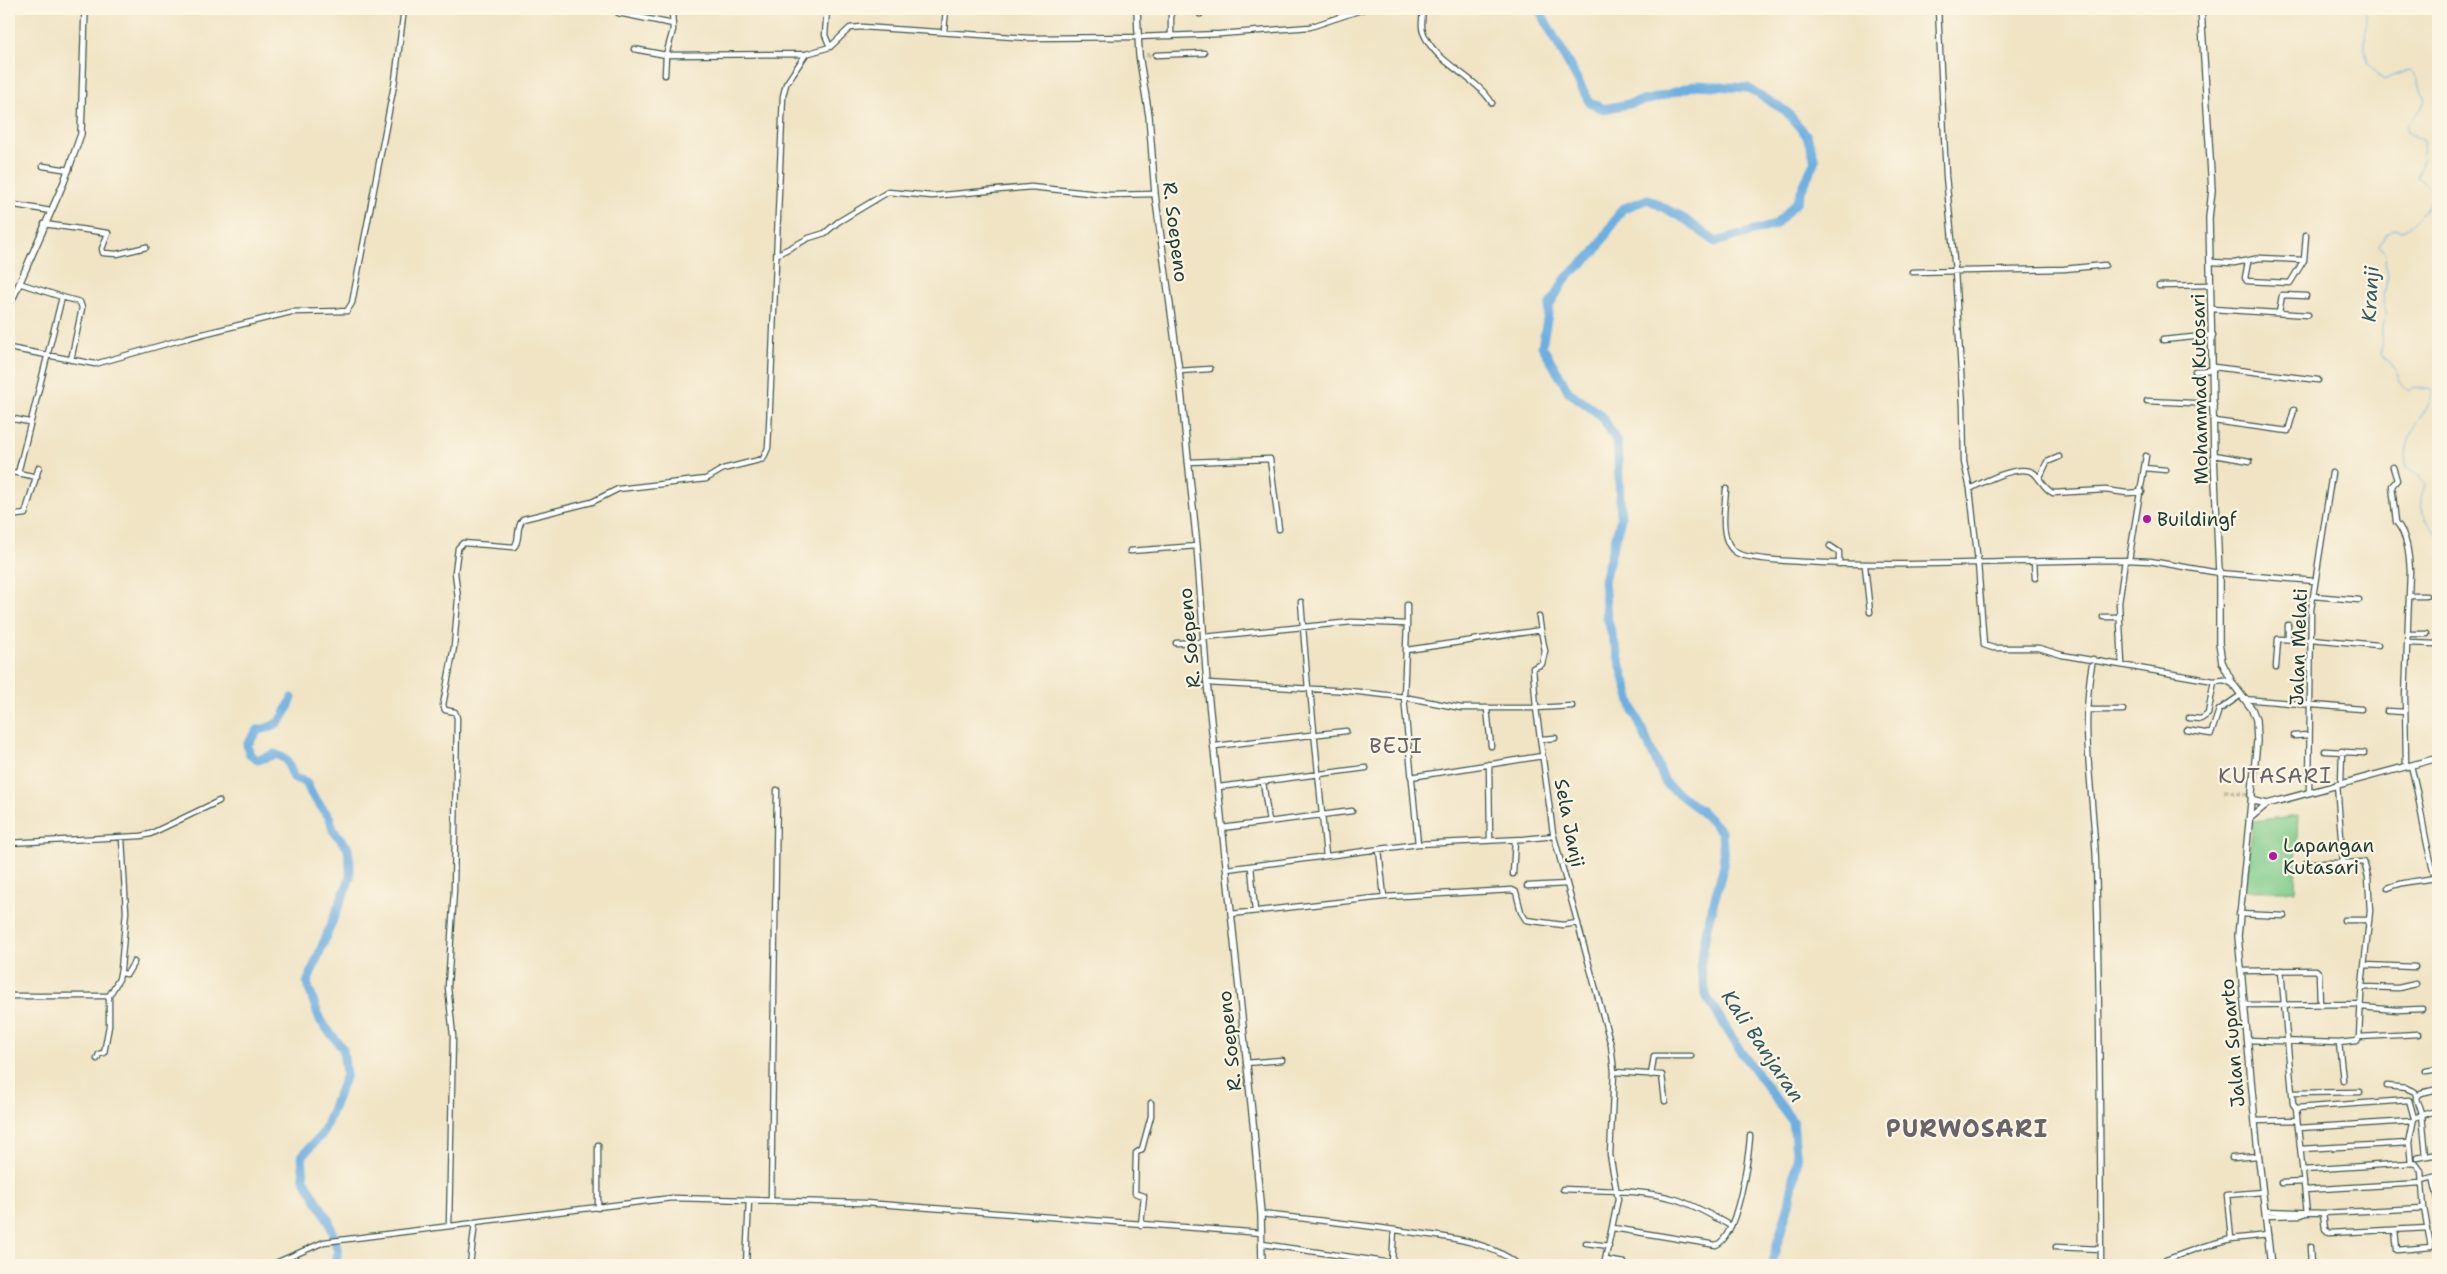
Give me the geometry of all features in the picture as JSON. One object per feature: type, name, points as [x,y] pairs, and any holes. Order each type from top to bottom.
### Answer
[{"type":"street","points":[[9,307],[69,170],[82,125],[85,9]]},
{"type":"street","points":[[9,348],[90,364],[101,363],[187,338],[291,312],[342,312],[350,308],[395,80],[404,9]]},
{"type":"street","points":[[616,9],[618,13],[673,24]]},
{"type":"street","points":[[665,75],[666,55],[673,24],[672,9]]},
{"type":"street","points":[[827,9],[824,35],[830,47]]},
{"type":"street","points":[[944,31],[946,9]]},
{"type":"street","name":"R. Soepeno","points":[[1137,9],[1138,38],[1143,55],[1155,194],[1179,370],[1197,546],[1207,682],[1261,1214],[1262,1265]]},
{"type":"street","points":[[1171,9],[1171,36]]},
{"type":"street","points":[[634,49],[666,55],[806,54],[830,47],[850,28],[855,27],[944,31],[1030,38],[1138,38],[1310,27],[1364,9]]},
{"type":"street","points":[[1422,9],[1423,32],[1432,46],[1452,67],[1487,95],[1492,103]]},
{"type":"street","points":[[1938,9],[1946,176],[1955,271],[1964,406],[1964,462],[1970,489],[1978,563],[1982,637],[1986,647],[2039,648],[2214,681],[2224,680],[2232,684]]},
{"type":"street","name":"Mohammad Kutosari","points":[[2202,9],[2212,190],[2209,218],[2214,369],[2214,455],[2219,573],[2219,643],[2222,662],[2232,684],[2252,709],[2256,720],[2257,741],[2249,819]]},
{"type":"street","points":[[1156,55],[1204,53]]},
{"type":"street","points":[[449,1225],[453,1036],[448,987],[454,890],[457,718],[455,712],[445,710],[443,706],[454,647],[458,594],[455,572],[458,548],[463,543],[514,547],[517,544],[519,524],[522,519],[592,502],[618,488],[706,479],[723,469],[763,459],[768,448],[778,254],[783,96],[786,84],[806,54]]},
{"type":"street","points":[[43,166],[69,170]]},
{"type":"street","points":[[778,254],[810,238],[825,233],[838,222],[888,192],[932,196],[1031,188],[1108,195],[1155,194]]},
{"type":"street","points":[[9,204],[51,211]]},
{"type":"street","points":[[44,224],[108,233],[102,249],[103,253],[117,254],[146,247]]},
{"type":"street","points":[[2248,262],[2247,281],[2287,284],[2293,280],[2304,260],[2306,235]]},
{"type":"street","points":[[2211,262],[2248,262],[2260,258],[2304,260]]},
{"type":"street","points":[[1912,272],[2064,269],[2105,265]]},
{"type":"street","points":[[19,283],[80,302],[82,308],[71,360]]},
{"type":"street","points":[[2159,286],[2211,285]]},
{"type":"street","points":[[2279,313],[2282,295],[2306,296]]},
{"type":"street","points":[[18,473],[29,422],[62,297]]},
{"type":"street","points":[[2212,309],[2308,315]]},
{"type":"street","points":[[2163,340],[2212,336]]},
{"type":"street","points":[[1179,370],[1210,369]]},
{"type":"street","points":[[2195,371],[2214,369],[2318,380]]},
{"type":"street","points":[[2147,401],[2214,404]]},
{"type":"street","points":[[2214,421],[2288,431],[2294,410]]},
{"type":"street","points":[[9,419],[29,422]]},
{"type":"street","points":[[2214,455],[2250,461]]},
{"type":"street","points":[[2122,664],[2119,617],[2127,560],[2142,492],[2146,456]]},
{"type":"street","points":[[2039,479],[2047,462],[2059,457]]},
{"type":"street","points":[[1188,462],[1270,459],[1279,529]]},
{"type":"street","points":[[9,516],[25,514],[39,467]]},
{"type":"street","points":[[2393,467],[2397,480],[2392,486],[2396,522],[2401,526],[2408,552],[2409,596],[2406,712],[2408,766],[2438,886]]},
{"type":"street","points":[[2144,468],[2166,470]]},
{"type":"street","points":[[1970,489],[1989,478],[2020,470],[2033,472],[2053,493],[2105,490],[2127,493],[2142,492]]},
{"type":"street","points":[[9,472],[37,477]]},
{"type":"street","name":"Jalan Melati","points":[[2309,792],[2313,596],[2332,473]]},
{"type":"street","points":[[1726,489],[1726,540],[1738,554],[1775,560],[1865,566],[2127,560],[2157,562],[2219,573],[2315,581]]},
{"type":"street","points":[[1130,550],[1197,546]]},
{"type":"street","points":[[1830,546],[1839,552],[1839,564]]},
{"type":"street","points":[[2034,562],[2035,578]]},
{"type":"street","points":[[1865,566],[1870,612]]},
{"type":"street","points":[[2313,596],[2359,600]]},
{"type":"street","points":[[2409,596],[2426,596]]},
{"type":"street","points":[[1301,602],[1326,856]]},
{"type":"street","points":[[1407,605],[1404,697],[1418,844]]},
{"type":"street","points":[[1407,650],[1541,630],[1539,617]]},
{"type":"street","points":[[2103,617],[2119,617]]},
{"type":"street","points":[[1176,643],[1352,622],[1407,624]]},
{"type":"street","points":[[2288,625],[2288,638]]},
{"type":"street","name":"Sela Janji","points":[[1541,630],[1545,655],[1542,664],[1533,668],[1536,708],[1554,836],[1607,1027],[1614,1072],[1610,1144],[1617,1192],[1613,1228],[1605,1263]]},
{"type":"street","points":[[2408,634],[2427,634]]},
{"type":"street","points":[[2276,667],[2277,640],[2288,638],[2378,645]]},
{"type":"street","points":[[2407,643],[2438,644]]},
{"type":"street","points":[[2092,659],[2088,710],[2097,892],[2101,1265]]},
{"type":"street","points":[[2189,718],[2198,719],[2208,713],[2214,681]]},
{"type":"street","points":[[1207,682],[1404,697],[1462,708],[1572,706]]},
{"type":"street","points":[[2186,730],[2212,733],[2221,708],[2242,697],[2361,709]]},
{"type":"street","points":[[1487,709],[1491,746]]},
{"type":"street","points":[[2088,710],[2123,710]]},
{"type":"street","points":[[2387,712],[2406,712]]},
{"type":"street","points":[[1215,746],[1346,731]]},
{"type":"street","points":[[2294,736],[2309,734]]},
{"type":"street","points":[[1541,739],[1555,738]]},
{"type":"street","points":[[2325,751],[2364,753]]},
{"type":"street","points":[[2342,751],[2339,784],[2343,863]]},
{"type":"street","points":[[1412,777],[1542,756]]},
{"type":"street","points":[[2249,819],[2267,804],[2438,758]]},
{"type":"street","points":[[1489,764],[1490,840]]},
{"type":"street","points":[[1218,787],[1366,768]]},
{"type":"street","points":[[1263,782],[1269,822]]},
{"type":"street","points":[[771,1200],[777,790]]},
{"type":"street","points":[[2251,794],[2256,802],[2267,804]]},
{"type":"street","points":[[9,843],[122,838],[150,834],[220,801]]},
{"type":"street","points":[[1222,828],[1352,811]]},
{"type":"street","name":"Jalan Suparto","points":[[2249,819],[2238,936],[2258,1156],[2271,1265]]},
{"type":"street","points":[[1227,869],[1418,844],[1515,840],[1554,836]]},
{"type":"street","points":[[97,1059],[99,1054],[104,1053],[108,1034],[109,996],[121,974],[126,905],[122,838]]},
{"type":"street","points":[[1513,874],[1515,840]]},
{"type":"street","points":[[1379,850],[1384,897]]},
{"type":"street","points":[[2247,1040],[2338,1043],[2357,1041],[2359,1037],[2370,895],[2364,862],[2306,863]]},
{"type":"street","points":[[1251,866],[1255,911]]},
{"type":"street","points":[[2388,888],[2406,881],[2416,882],[2435,878]]},
{"type":"street","points":[[1527,886],[1567,884]]},
{"type":"street","points":[[1231,914],[1384,897],[1512,890],[1516,892],[1521,912],[1526,920],[1563,925],[1578,923]]},
{"type":"street","points":[[2239,914],[2284,916]]},
{"type":"street","points":[[2344,920],[2369,920]]},
{"type":"street","points":[[121,974],[127,974],[134,962]]},
{"type":"street","points":[[2364,965],[2415,967]]},
{"type":"street","points":[[2281,970],[2292,1093],[2296,1108],[2301,1149],[2306,1213]]},
{"type":"street","points":[[2241,971],[2318,971],[2320,1005]]},
{"type":"street","points":[[2362,986],[2398,988],[2416,984]]},
{"type":"street","points":[[9,996],[109,996]]},
{"type":"street","points":[[2244,1005],[2320,1005],[2360,1006],[2397,1010],[2422,1009]]},
{"type":"street","points":[[2359,1037],[2418,1034]]},
{"type":"street","points":[[2338,1043],[2343,1080]]},
{"type":"street","points":[[1651,1075],[1654,1056],[1691,1056]]},
{"type":"street","points":[[1246,1063],[1282,1060]]},
{"type":"street","points":[[2426,1071],[2438,1069]]},
{"type":"street","points":[[1614,1072],[1662,1075],[1665,1101]]},
{"type":"street","points":[[2387,1086],[2412,1089],[2422,1114],[2426,1156]]},
{"type":"street","points":[[2416,1098],[2421,1093],[2438,1089]]},
{"type":"street","points":[[2292,1093],[2360,1092]]},
{"type":"street","points":[[2296,1108],[2409,1100],[2414,1119],[2409,1143],[2411,1163]]},
{"type":"street","points":[[1141,1225],[1144,1196],[1135,1193],[1136,1153],[1142,1151],[1151,1116],[1151,1103]]},
{"type":"street","points":[[2298,1128],[2414,1119],[2422,1114],[2438,1110]]},
{"type":"street","points":[[2255,1121],[2297,1120]]},
{"type":"street","points":[[1613,1228],[1716,1245],[1720,1243],[1731,1226],[1742,1190],[1750,1136]]},
{"type":"street","points":[[2301,1149],[2409,1143]]},
{"type":"street","points":[[598,1145],[598,1208]]},
{"type":"street","points":[[2417,1158],[2438,1154]]},
{"type":"street","points":[[2232,1158],[2258,1156]]},
{"type":"street","points":[[2303,1170],[2411,1163],[2419,1167],[2431,1247],[2403,1251],[2396,1248],[2395,1230]]},
{"type":"street","points":[[2305,1190],[2421,1181],[2436,1176],[2438,1199]]},
{"type":"street","points":[[2282,1183],[2304,1182]]},
{"type":"street","points":[[1563,1188],[1672,1199],[1694,1207],[1731,1226]]},
{"type":"street","points":[[2230,1239],[2227,1195],[2262,1192]]},
{"type":"street","points":[[271,1265],[324,1242],[341,1239],[672,1198],[912,1206],[1262,1233]]},
{"type":"street","points":[[746,1265],[749,1200]]},
{"type":"street","points":[[2265,1214],[2301,1211],[2306,1213],[2323,1213],[2424,1208]]},
{"type":"street","points":[[2323,1213],[2325,1229],[2329,1234],[2428,1228]]},
{"type":"street","points":[[1261,1214],[1441,1235],[1482,1246],[1509,1257],[1519,1265],[1526,1265]]},
{"type":"street","points":[[470,1265],[474,1223]]},
{"type":"street","points":[[1262,1244],[1392,1264],[1394,1230]]},
{"type":"street","points":[[2152,1265],[2201,1247],[2230,1239],[2268,1235]]},
{"type":"street","points":[[1586,1243],[1609,1246]]},
{"type":"street","points":[[2056,1247],[2101,1249]]},
{"type":"street","points":[[2310,1247],[2310,1265]]},
{"type":"street","points":[[1605,1263],[1624,1264]]},
{"type":"green space","name":"Lapangan Kutasari","points":[[2298,815],[2295,891],[2245,891],[2253,821]]},
{"type":"waterway","name":"Kali Banjaran","points":[[1542,9],[1541,13],[1590,103],[1604,109],[1652,99],[1697,85],[1748,88],[1786,111],[1807,136],[1815,160],[1796,203],[1775,225],[1716,242],[1686,220],[1648,199],[1622,209],[1595,252],[1566,278],[1550,304],[1542,346],[1569,392],[1602,416],[1617,442],[1621,518],[1604,580],[1607,617],[1633,709],[1666,784],[1701,811],[1722,832],[1724,865],[1707,927],[1700,967],[1707,997],[1741,1052],[1793,1122],[1797,1162],[1789,1204],[1771,1265]]},
{"type":"waterway","name":"Kranji","points":[[2366,9],[2365,50],[2368,62],[2383,80],[2410,70],[2417,77],[2425,100],[2421,109],[2406,125],[2407,132],[2424,141],[2423,160],[2417,177],[2433,193],[2429,204],[2412,224],[2403,231],[2394,229],[2386,234],[2379,246],[2386,252],[2385,263],[2388,275],[2383,302],[2387,315],[2382,328],[2381,353],[2396,370],[2397,377],[2404,387],[2410,391],[2414,387],[2431,390],[2430,401],[2410,436],[2406,468],[2419,476],[2425,485],[2421,506],[2426,518],[2438,536]]},
{"type":"waterway","points":[[292,698],[284,716],[271,727],[258,730],[247,745],[250,755],[258,760],[275,754],[286,759],[294,778],[306,782],[312,795],[330,818],[333,830],[348,848],[350,878],[307,983],[320,1020],[343,1049],[346,1075],[323,1133],[302,1156],[304,1179],[329,1221],[337,1248],[338,1255],[332,1265]]},
{"type":"tunnel","points":[[1146,55],[1156,55]]},
{"type":"tunnel","points":[[2224,791],[2251,795]]},
{"type":"place","name":"Buildingf","points":[[2147,519]]},
{"type":"place","name":"Lapangan Kutasari","points":[[2273,856]]},
{"type":"district","name":"BEJI","points":[[1396,746]]},
{"type":"district","name":"KUTASARI","points":[[2275,776]]},
{"type":"district","name":"PURWOSARI","points":[[1967,1129]]}]
